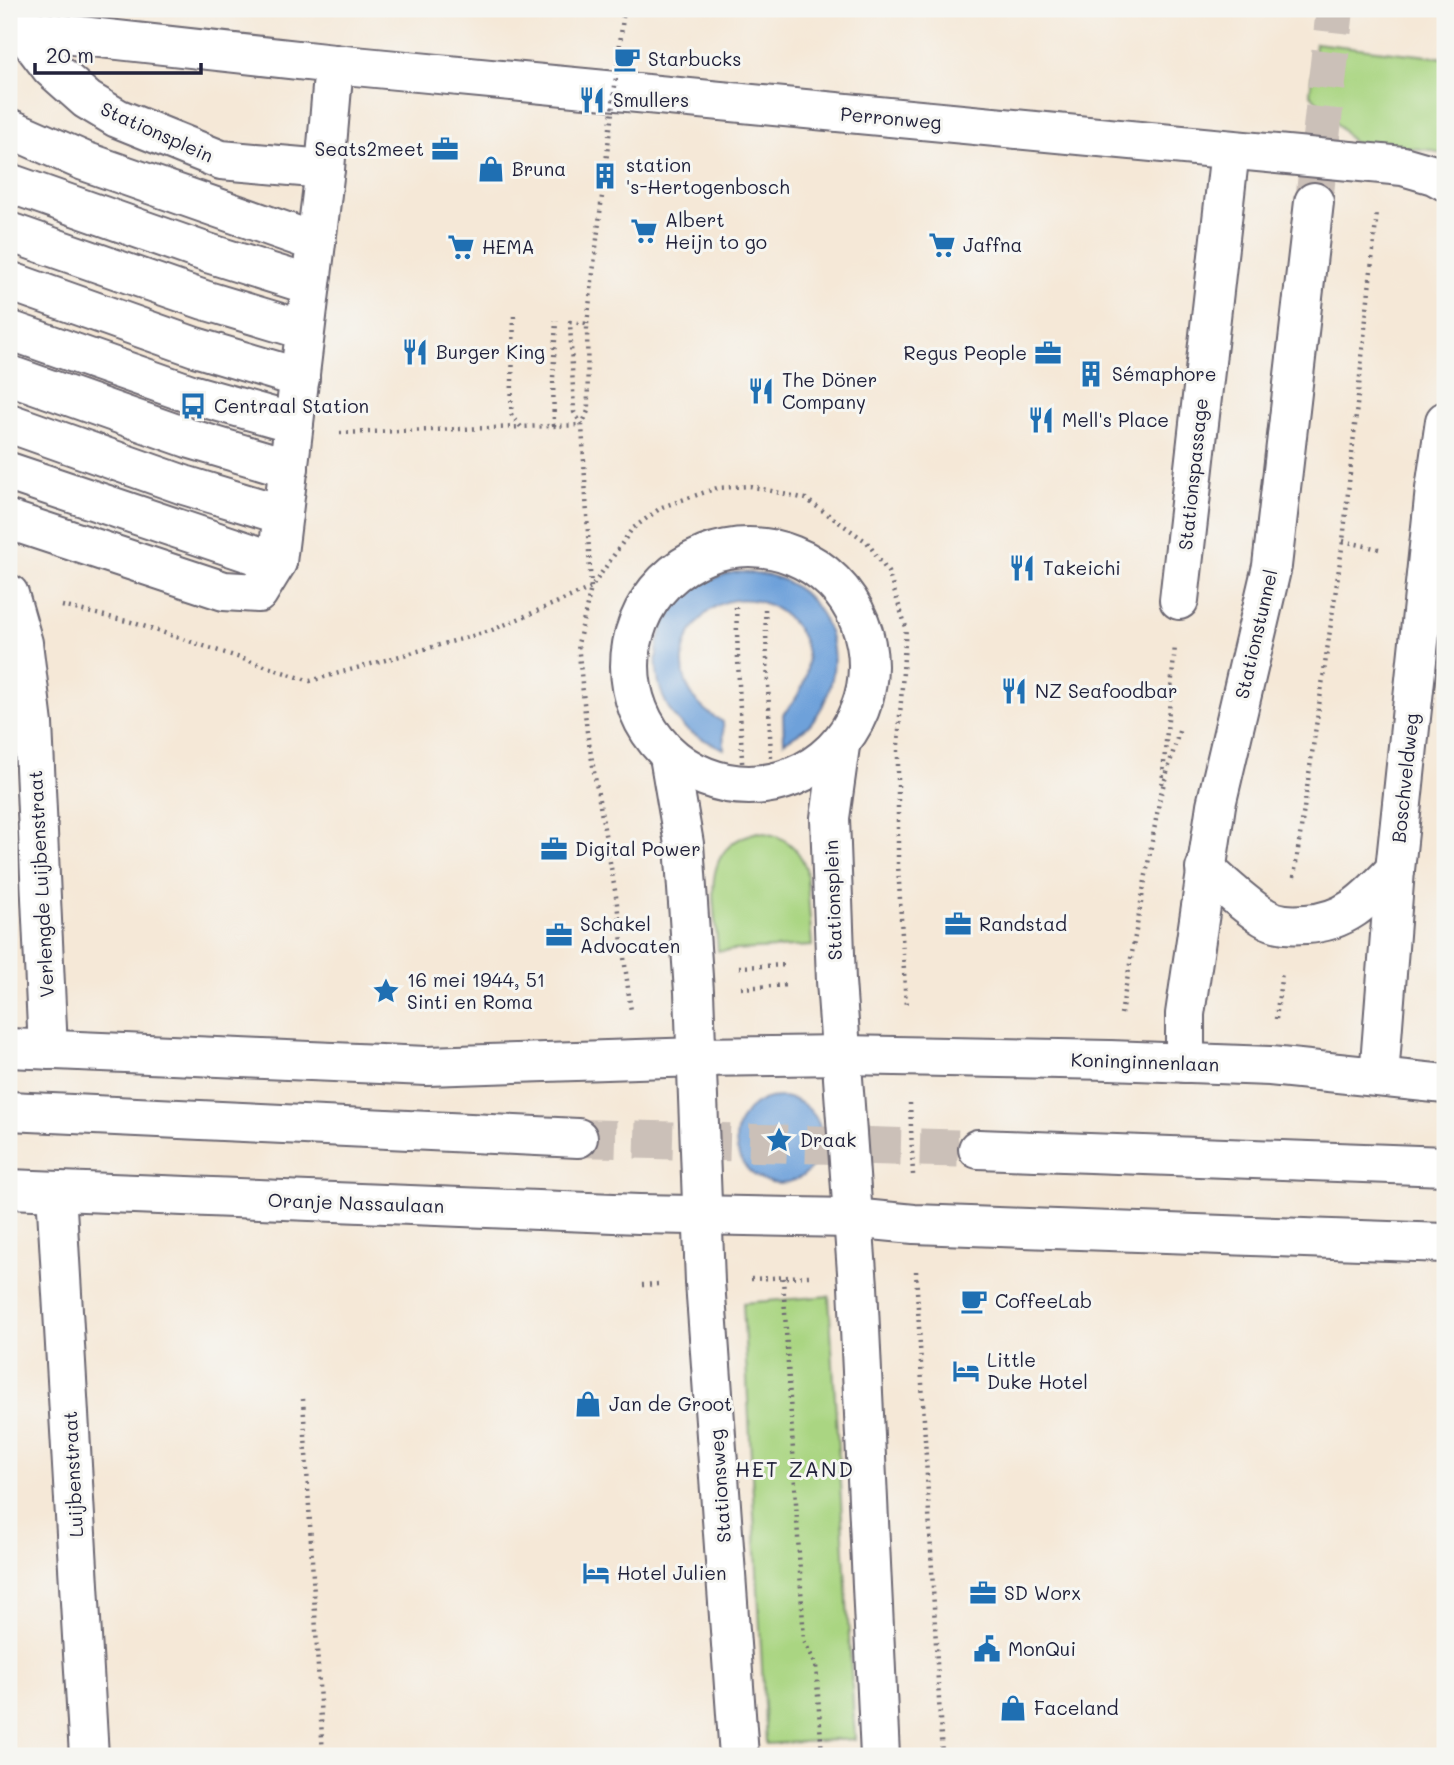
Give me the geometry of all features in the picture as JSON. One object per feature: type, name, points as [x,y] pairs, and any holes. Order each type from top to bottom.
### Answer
[{"type":"street","name":"Stationsplein","points":[[15,29],[334,64]]},
{"type":"street","name":"Stationsplein","points":[[15,29],[51,68],[86,100],[117,118],[221,160],[325,169]]},
{"type":"street","name":"Perronweg","points":[[334,64],[1403,166],[1445,181]]},
{"type":"street","points":[[9,520],[224,591],[258,593],[276,562],[283,515],[325,169],[334,64]]},
{"type":"street","points":[[9,128],[84,161],[315,242]]},
{"type":"street","name":"Stationspassage","points":[[1179,600],[1230,150]]},
{"type":"street","points":[[9,183],[208,253],[310,285]]},
{"type":"street","name":"Stationstunnel","points":[[1185,1063],[1185,1014],[1216,805],[1272,566],[1314,202]]},
{"type":"street","points":[[9,232],[204,300],[304,330]]},
{"type":"street","points":[[9,281],[195,347],[300,378]]},
{"type":"street","points":[[9,330],[191,394],[294,423]]},
{"type":"street","points":[[9,375],[188,438],[289,468]]},
{"type":"street","points":[[1440,488],[1445,421]]},
{"type":"street","points":[[9,423],[184,485],[283,515]]},
{"type":"street","points":[[9,472],[276,562]]},
{"type":"street","name":"Boschveldweg","points":[[1379,1077],[1395,870],[1440,488]]},
{"type":"street","name":"Stationsplein","points":[[751,545],[793,554],[830,576],[856,610],[869,652],[866,695],[848,735],[840,746],[812,770],[794,780],[757,785],[701,776],[669,756],[644,724],[631,687],[631,646],[643,608],[671,574],[708,553],[751,545]]},
{"type":"street","name":"Verlengde Luijbenstraat","points":[[9,594],[23,643],[33,724],[48,1050]]},
{"type":"street","name":"Stationsplein","points":[[840,746],[830,817],[836,972],[852,1218]]},
{"type":"street","name":"Stationsplein","points":[[669,756],[684,844],[698,1057],[704,1216]]},
{"type":"street","points":[[1205,869],[1265,918],[1287,925],[1318,923],[1345,916],[1370,896],[1395,870]]},
{"type":"street","points":[[9,1048],[426,1066],[698,1057]]},
{"type":"street","name":"Koninginnenlaan","points":[[698,1057],[908,1056],[1270,1066],[1445,1084]]},
{"type":"street","points":[[9,1111],[578,1138]]},
{"type":"street","points":[[978,1149],[1445,1166]]},
{"type":"street","name":"Oranje Nassaulaan","points":[[9,1189],[704,1216],[852,1218]]},
{"type":"street","name":"Luijbenstraat","points":[[56,1191],[89,1756]]},
{"type":"street","name":"Stationsweg","points":[[704,1216],[705,1282],[756,1756]]},
{"type":"street","points":[[880,1756],[852,1218],[914,1224],[1445,1243]]},
{"type":"path","points":[[624,9],[587,324],[588,411],[582,425],[591,588],[578,644],[587,732],[616,896],[631,1011]]},
{"type":"path","points":[[1270,1066],[1287,925],[1343,541],[1377,205]]},
{"type":"path","points":[[514,316],[511,414],[522,427]]},
{"type":"path","points":[[554,426],[556,320]]},
{"type":"path","points":[[582,425],[573,412],[570,322],[587,324]]},
{"type":"path","points":[[294,423],[338,433],[582,425]]},
{"type":"path","points":[[9,594],[131,622],[310,681],[489,631],[591,588],[632,529],[662,507],[717,488],[750,486],[806,499],[867,542],[888,572],[906,626],[898,745],[898,864],[916,1273],[942,1756]]},
{"type":"path","points":[[1160,797],[1179,600]]},
{"type":"path","points":[[736,607],[757,785]]},
{"type":"path","points":[[757,785],[765,609]]},
{"type":"path","points":[[693,981],[836,972]]},
{"type":"path","points":[[693,981],[836,972]]},
{"type":"path","points":[[642,1285],[916,1273]]},
{"type":"path","points":[[783,1278],[804,1641],[816,1665],[822,1754]]},
{"type":"path","points":[[303,1399],[323,1756]]},
{"type":"path","points":[[756,1756],[834,1752]]},
{"type":"green space","points":[[1315,43],[1445,58],[1445,155],[1431,150],[1354,143],[1310,94]]},
{"type":"green space","points":[[758,832],[788,842],[806,868],[812,946],[718,951],[713,896],[718,863],[726,850],[739,839]]},
{"type":"green space","points":[[829,1296],[855,1739],[766,1744],[743,1303]]},
{"type":"water","points":[[735,572],[771,576],[802,592],[816,607],[826,625],[832,644],[834,665],[831,685],[823,705],[808,726],[784,742],[783,714],[802,686],[807,658],[801,635],[785,616],[764,603],[740,600],[717,606],[690,634],[684,649],[683,665],[690,692],[707,712],[723,722],[724,749],[686,729],[673,714],[663,697],[656,659],[665,621],[676,605],[701,584]]},
{"type":"water","points":[[779,1097],[795,1101],[809,1110],[818,1124],[822,1140],[818,1156],[809,1170],[795,1179],[779,1183],[763,1179],[749,1170],[740,1156],[736,1140],[740,1124],[749,1110],[763,1101]]},
{"type":"tunnel","points":[[1314,202],[1335,9]]},
{"type":"tunnel","points":[[578,1138],[978,1149]]},
{"type":"place","name":"Starbucks","points":[[627,59]]},
{"type":"place","name":"Smullers","points":[[592,100]]},
{"type":"place","name":"Seats2meet","points":[[445,149]]},
{"type":"place","name":"Bruna","points":[[491,169]]},
{"type":"place","name":"station 's-Hertogenbosch","points":[[605,176]]},
{"type":"place","name":"Albert Heijn to go","points":[[644,231]]},
{"type":"place","name":"Jaffna","points":[[942,245]]},
{"type":"place","name":"HEMA","points":[[461,247]]},
{"type":"place","name":"Burger King","points":[[415,352]]},
{"type":"place","name":"Regus People","points":[[1048,353]]},
{"type":"place","name":"Sémaphore","points":[[1091,374]]},
{"type":"place","name":"The Döner Company","points":[[761,391]]},
{"type":"place","name":"Centraal Station","points":[[193,406]]},
{"type":"place","name":"Mell's Place","points":[[1041,420]]},
{"type":"place","name":"Takeichi","points":[[1022,568]]},
{"type":"place","name":"NZ Seafoodbar","points":[[1014,691]]},
{"type":"place","name":"Digital Power","points":[[554,849]]},
{"type":"place","name":"Randstad","points":[[958,924]]},
{"type":"place","name":"Schakel Advocaten","points":[[559,935]]},
{"type":"place","name":"16 mei 1944, 51 Sinti en Roma","points":[[386,991]]},
{"type":"place","name":"Draak","points":[[779,1140]]},
{"type":"place","name":"CoffeeLab","points":[[974,1301]]},
{"type":"place","name":"Little Duke Hotel","points":[[966,1371]]},
{"type":"place","name":"Jan de Groot","points":[[588,1404]]},
{"type":"place","name":"Hotel Julien","points":[[596,1573]]},
{"type":"place","name":"SD Worx","points":[[983,1593]]},
{"type":"place","name":"MonQui","points":[[987,1649]]},
{"type":"place","name":"Faceland","points":[[1013,1708]]},
{"type":"district","name":"HET ZAND","points":[[795,1470]]}]
